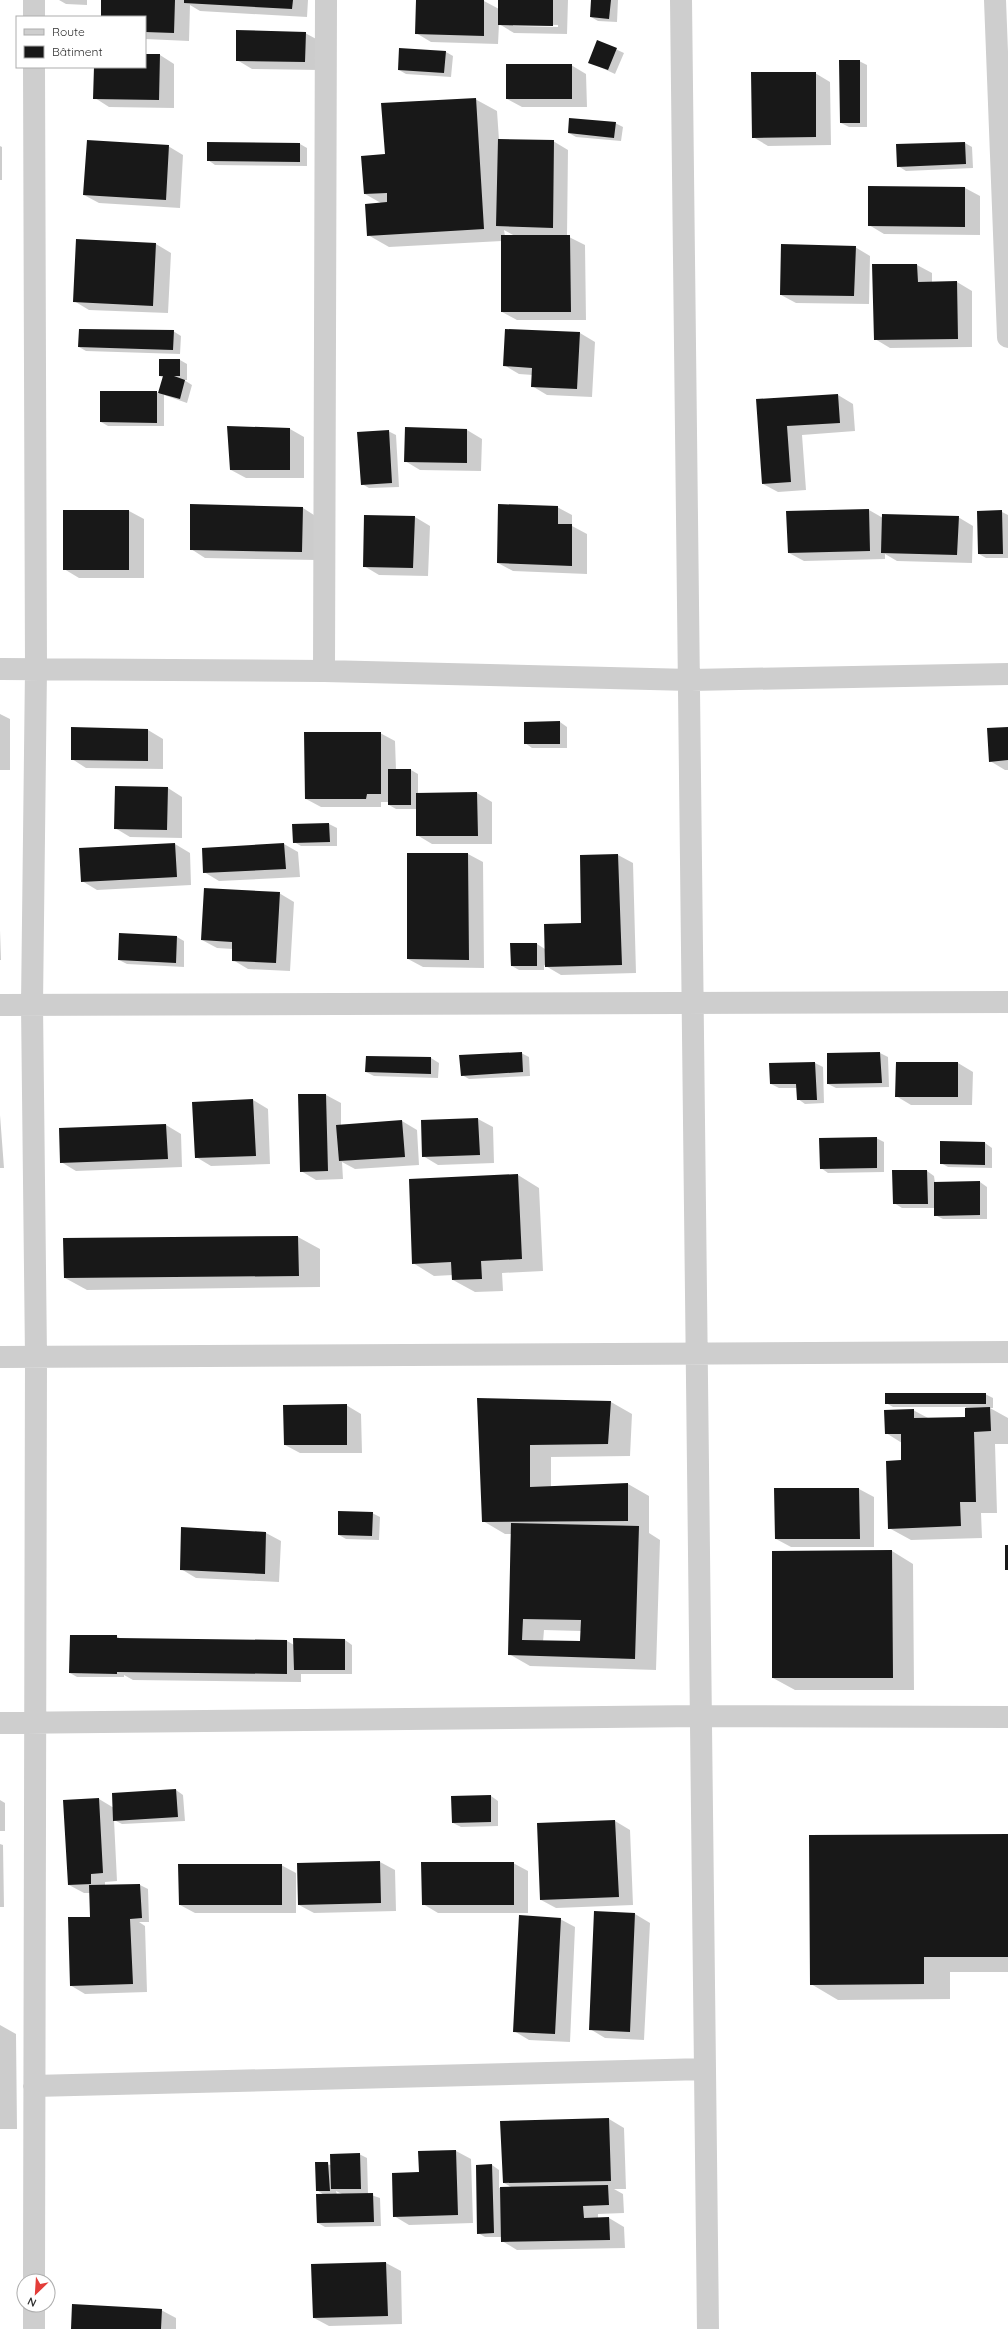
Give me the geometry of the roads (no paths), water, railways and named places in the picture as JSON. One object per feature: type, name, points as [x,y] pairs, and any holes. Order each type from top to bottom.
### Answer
[{"type":"street","points":[[34,0],[34,16]]},
{"type":"street","points":[[324,671],[326,0]]},
{"type":"street","points":[[681,0],[691,680],[692,1001],[698,1353],[708,2329]]},
{"type":"street","points":[[995,0],[1008,338]]},
{"type":"street","points":[[34,68],[36,670],[32,1005],[36,1357],[34,1723],[34,2273]]},
{"type":"street","points":[[0,669],[324,671],[691,680],[1008,674]]},
{"type":"street","points":[[0,1005],[692,1001],[1008,1002]]},
{"type":"street","points":[[0,1357],[1008,1352]]},
{"type":"street","points":[[0,1723],[701,1716],[1008,1717]]},
{"type":"street","points":[[34,2086],[705,2069]]},
{"type":"street","points":[[34,2313],[34,2329]]}]
